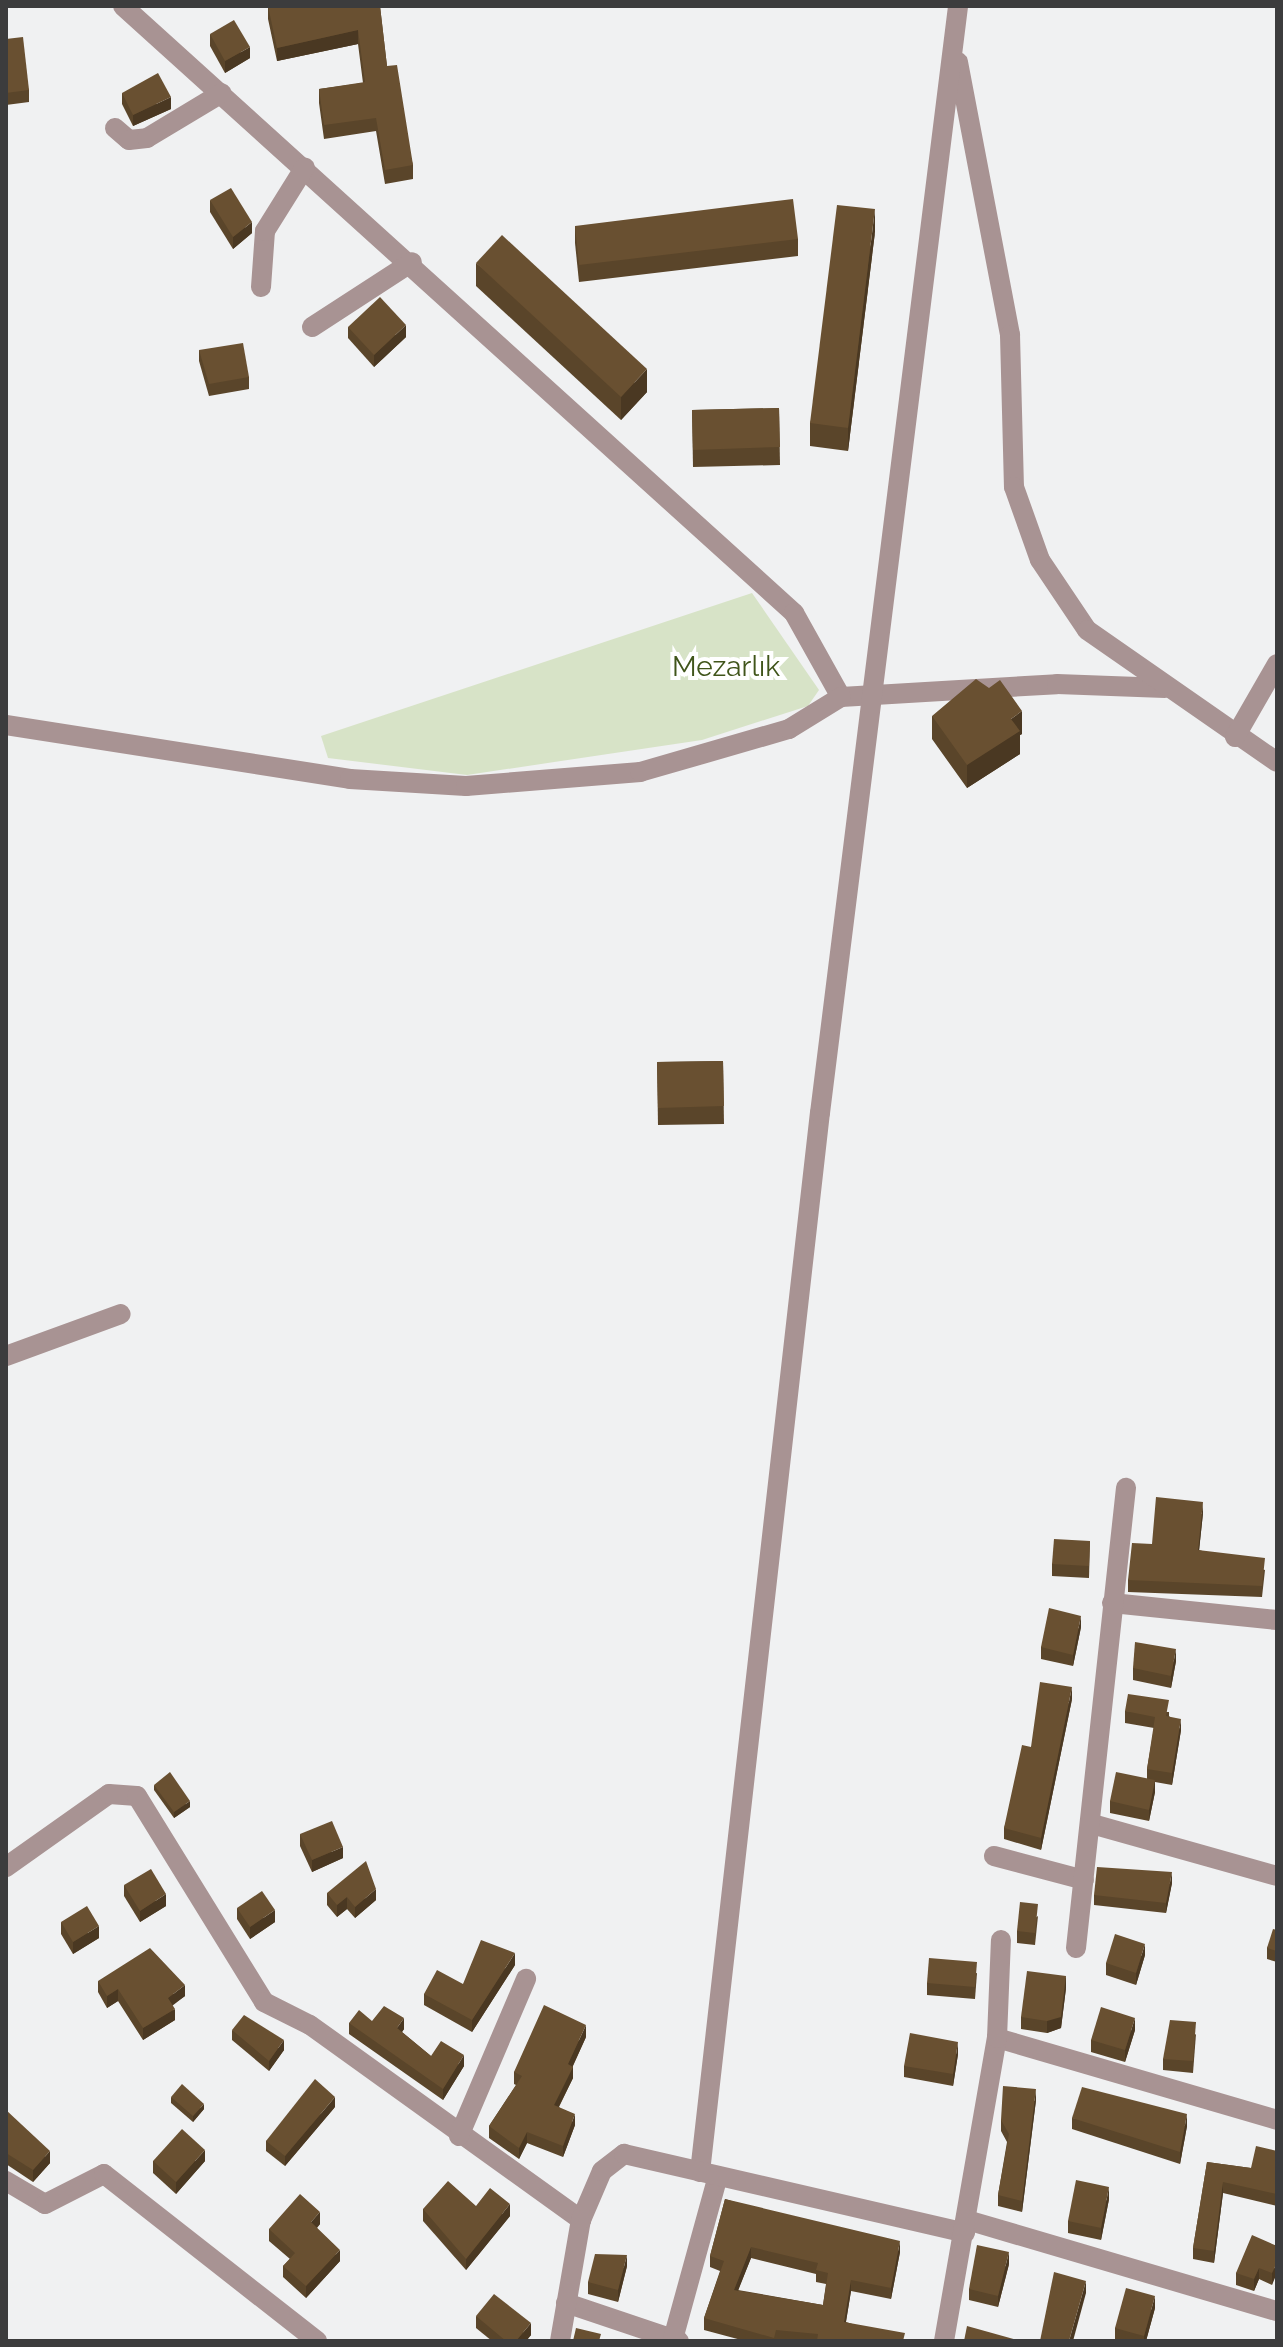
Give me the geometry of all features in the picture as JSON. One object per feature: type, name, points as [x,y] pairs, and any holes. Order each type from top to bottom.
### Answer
[{"type":"street","points":[[123,6],[412,262],[794,613],[841,697]]},
{"type":"street","points":[[947,6],[956,16],[964,115],[1010,335],[1014,487],[1040,560],[1087,630],[1235,737],[1277,762]]},
{"type":"street","points":[[566,2303],[676,2340],[709,2174],[875,695],[956,16]]},
{"type":"street","points":[[115,128],[129,140],[147,138],[222,93]]},
{"type":"street","points":[[261,287],[265,231],[305,167]]},
{"type":"street","points":[[312,327],[412,262]]},
{"type":"street","points":[[1235,737],[1277,664]]},
{"type":"street","points":[[6,725],[350,779],[466,786],[640,772],[789,729],[841,697],[1057,684],[1165,688]]},
{"type":"street","points":[[6,1356],[121,1314]]},
{"type":"street","points":[[1076,1948],[1092,1824],[1126,1488]]},
{"type":"street","points":[[1112,1603],[1277,1620]]},
{"type":"street","points":[[6,1867],[109,1794],[137,1796],[264,2002],[310,2025],[459,2136],[581,2220]]},
{"type":"street","points":[[1092,1824],[1277,1876]]},
{"type":"street","points":[[994,1856],[1084,1880]]},
{"type":"street","points":[[944,2341],[997,2038],[1001,1940]]},
{"type":"street","points":[[459,2136],[526,1979]]},
{"type":"street","points":[[997,2038],[1277,2120]]},
{"type":"street","points":[[560,2341],[581,2220],[602,2171],[624,2154],[966,2226],[1277,2311]]},
{"type":"street","points":[[6,2181],[45,2204],[104,2174],[317,2341]]},
{"type":"green space","name":"Mezarlık","points":[[752,593],[819,690],[808,706],[702,740],[467,775],[328,758],[321,736]]},
{"type":"building","points":[[268,6],[380,6],[387,66],[397,65],[413,165],[385,170],[376,118],[324,125],[319,89],[365,82],[358,30],[277,48]]},
{"type":"building","points":[[234,20],[250,47],[225,61],[210,34]]},
{"type":"building","points":[[23,37],[29,90],[6,93],[6,39]]},
{"type":"building","points":[[158,73],[171,97],[133,115],[122,93]]},
{"type":"building","points":[[231,188],[252,222],[233,237],[210,200]]},
{"type":"building","points":[[793,199],[798,239],[579,265],[575,226]]},
{"type":"building","points":[[837,205],[875,209],[848,428],[810,423]]},
{"type":"building","points":[[502,235],[647,369],[621,397],[476,263]]},
{"type":"building","points":[[380,297],[406,325],[374,355],[348,327]]},
{"type":"building","points":[[243,343],[249,377],[209,384],[199,350]]},
{"type":"building","points":[[779,408],[780,447],[693,450],[692,410]]},
{"type":"building","points":[[976,679],[989,688],[1000,680],[1022,711],[1011,719],[1020,731],[967,765],[932,716]]},
{"type":"building","points":[[723,1061],[724,1106],[658,1108],[657,1062]]},
{"type":"building","points":[[1156,1497],[1203,1502],[1198,1550],[1265,1558],[1262,1586],[1128,1580],[1132,1543],[1152,1544]]},
{"type":"building","points":[[1054,1539],[1090,1541],[1089,1566],[1052,1564]]},
{"type":"building","points":[[1049,1608],[1081,1616],[1073,1655],[1041,1647]]},
{"type":"building","points":[[1135,1642],[1176,1649],[1171,1676],[1133,1668]]},
{"type":"building","points":[[1040,1682],[1072,1687],[1041,1838],[1004,1828],[1022,1745],[1031,1747]]},
{"type":"building","points":[[1128,1694],[1169,1700],[1166,1716],[1181,1719],[1172,1773],[1147,1769],[1155,1717],[1125,1711]]},
{"type":"building","points":[[170,1772],[190,1801],[174,1812],[154,1785]]},
{"type":"building","points":[[1116,1772],[1155,1780],[1149,1810],[1110,1801]]},
{"type":"building","points":[[332,1821],[343,1847],[312,1860],[300,1834]]},
{"type":"building","points":[[366,1861],[376,1889],[355,1907],[347,1897],[337,1905],[327,1893]]},
{"type":"building","points":[[1097,1867],[1172,1872],[1166,1903],[1094,1895]]},
{"type":"building","points":[[151,1869],[166,1894],[140,1911],[124,1885]]},
{"type":"building","points":[[262,1891],[275,1910],[250,1927],[237,1908]]},
{"type":"building","points":[[1020,1902],[1038,1904],[1035,1933],[1017,1931]]},
{"type":"building","points":[[87,1906],[99,1926],[73,1942],[61,1922]]},
{"type":"building","points":[[1273,1929],[1277,1930],[1277,1951],[1267,1948]]},
{"type":"building","points":[[1115,1934],[1145,1944],[1136,1973],[1106,1963]]},
{"type":"building","points":[[481,1940],[515,1953],[472,2020],[424,1994],[437,1970],[463,1984]]},
{"type":"building","points":[[150,1948],[185,1985],[168,1998],[175,2009],[143,2028],[118,1989],[107,1996],[98,1981]]},
{"type":"building","points":[[929,1958],[977,1962],[975,1987],[927,1983]]},
{"type":"building","points":[[1027,1971],[1066,1976],[1061,2017],[1047,2021],[1021,2017]]},
{"type":"building","points":[[544,2005],[586,2025],[568,2064],[573,2067],[554,2105],[575,2114],[563,2146],[527,2132],[519,2148],[489,2126],[522,2076],[514,2072]]},
{"type":"building","points":[[384,2006],[404,2018],[397,2028],[431,2056],[441,2041],[464,2055],[443,2089],[349,2023],[359,2010],[372,2021]]},
{"type":"building","points":[[1101,2007],[1135,2018],[1125,2050],[1091,2040]]},
{"type":"building","points":[[244,2015],[284,2040],[269,2061],[232,2030]]},
{"type":"building","points":[[1170,2020],[1196,2022],[1193,2061],[1163,2059]]},
{"type":"building","points":[[910,2033],[958,2042],[953,2074],[904,2066]]},
{"type":"building","points":[[315,2079],[335,2097],[285,2156],[266,2141]]},
{"type":"building","points":[[182,2084],[204,2104],[193,2116],[171,2097]]},
{"type":"building","points":[[1003,2086],[1036,2089],[1022,2201],[998,2195],[1009,2134],[1001,2120]]},
{"type":"building","points":[[1082,2087],[1187,2114],[1180,2152],[1072,2118]]},
{"type":"building","points":[[6,2110],[50,2151],[33,2170],[6,2153]]},
{"type":"building","points":[[182,2129],[205,2150],[176,2182],[153,2161]]},
{"type":"building","points":[[1256,2146],[1277,2151],[1277,2194],[1223,2182],[1214,2251],[1193,2248],[1207,2162],[1251,2168]]},
{"type":"building","points":[[1076,2180],[1109,2187],[1101,2228],[1068,2221]]},
{"type":"building","points":[[448,2181],[476,2206],[490,2188],[510,2204],[466,2259],[423,2209]]},
{"type":"building","points":[[300,2194],[320,2212],[311,2222],[340,2250],[306,2286],[283,2266],[295,2253],[269,2229]]},
{"type":"building","points":[[725,2199],[900,2241],[891,2288],[851,2280],[844,2322],[905,2333],[903,2341],[817,2341],[818,2334],[776,2330],[774,2338],[704,2318],[724,2261],[710,2256]],"holes":[[[751,2247],[818,2263],[816,2270],[828,2273],[823,2305],[734,2290]]]},
{"type":"building","points":[[1252,2235],[1277,2246],[1277,2262],[1272,2273],[1259,2268],[1254,2279],[1236,2273]]},
{"type":"building","points":[[977,2245],[1009,2252],[998,2296],[969,2289]]},
{"type":"building","points":[[595,2254],[627,2255],[618,2290],[588,2282]]},
{"type":"building","points":[[1054,2272],[1086,2281],[1069,2341],[1040,2341]]},
{"type":"building","points":[[1126,2288],[1155,2296],[1144,2336],[1115,2328]]},
{"type":"building","points":[[494,2294],[531,2323],[516,2341],[506,2341],[476,2316]]},
{"type":"building","points":[[967,2326],[1021,2341],[964,2341]]},
{"type":"building","points":[[576,2328],[601,2334],[599,2341],[573,2341]]}]
